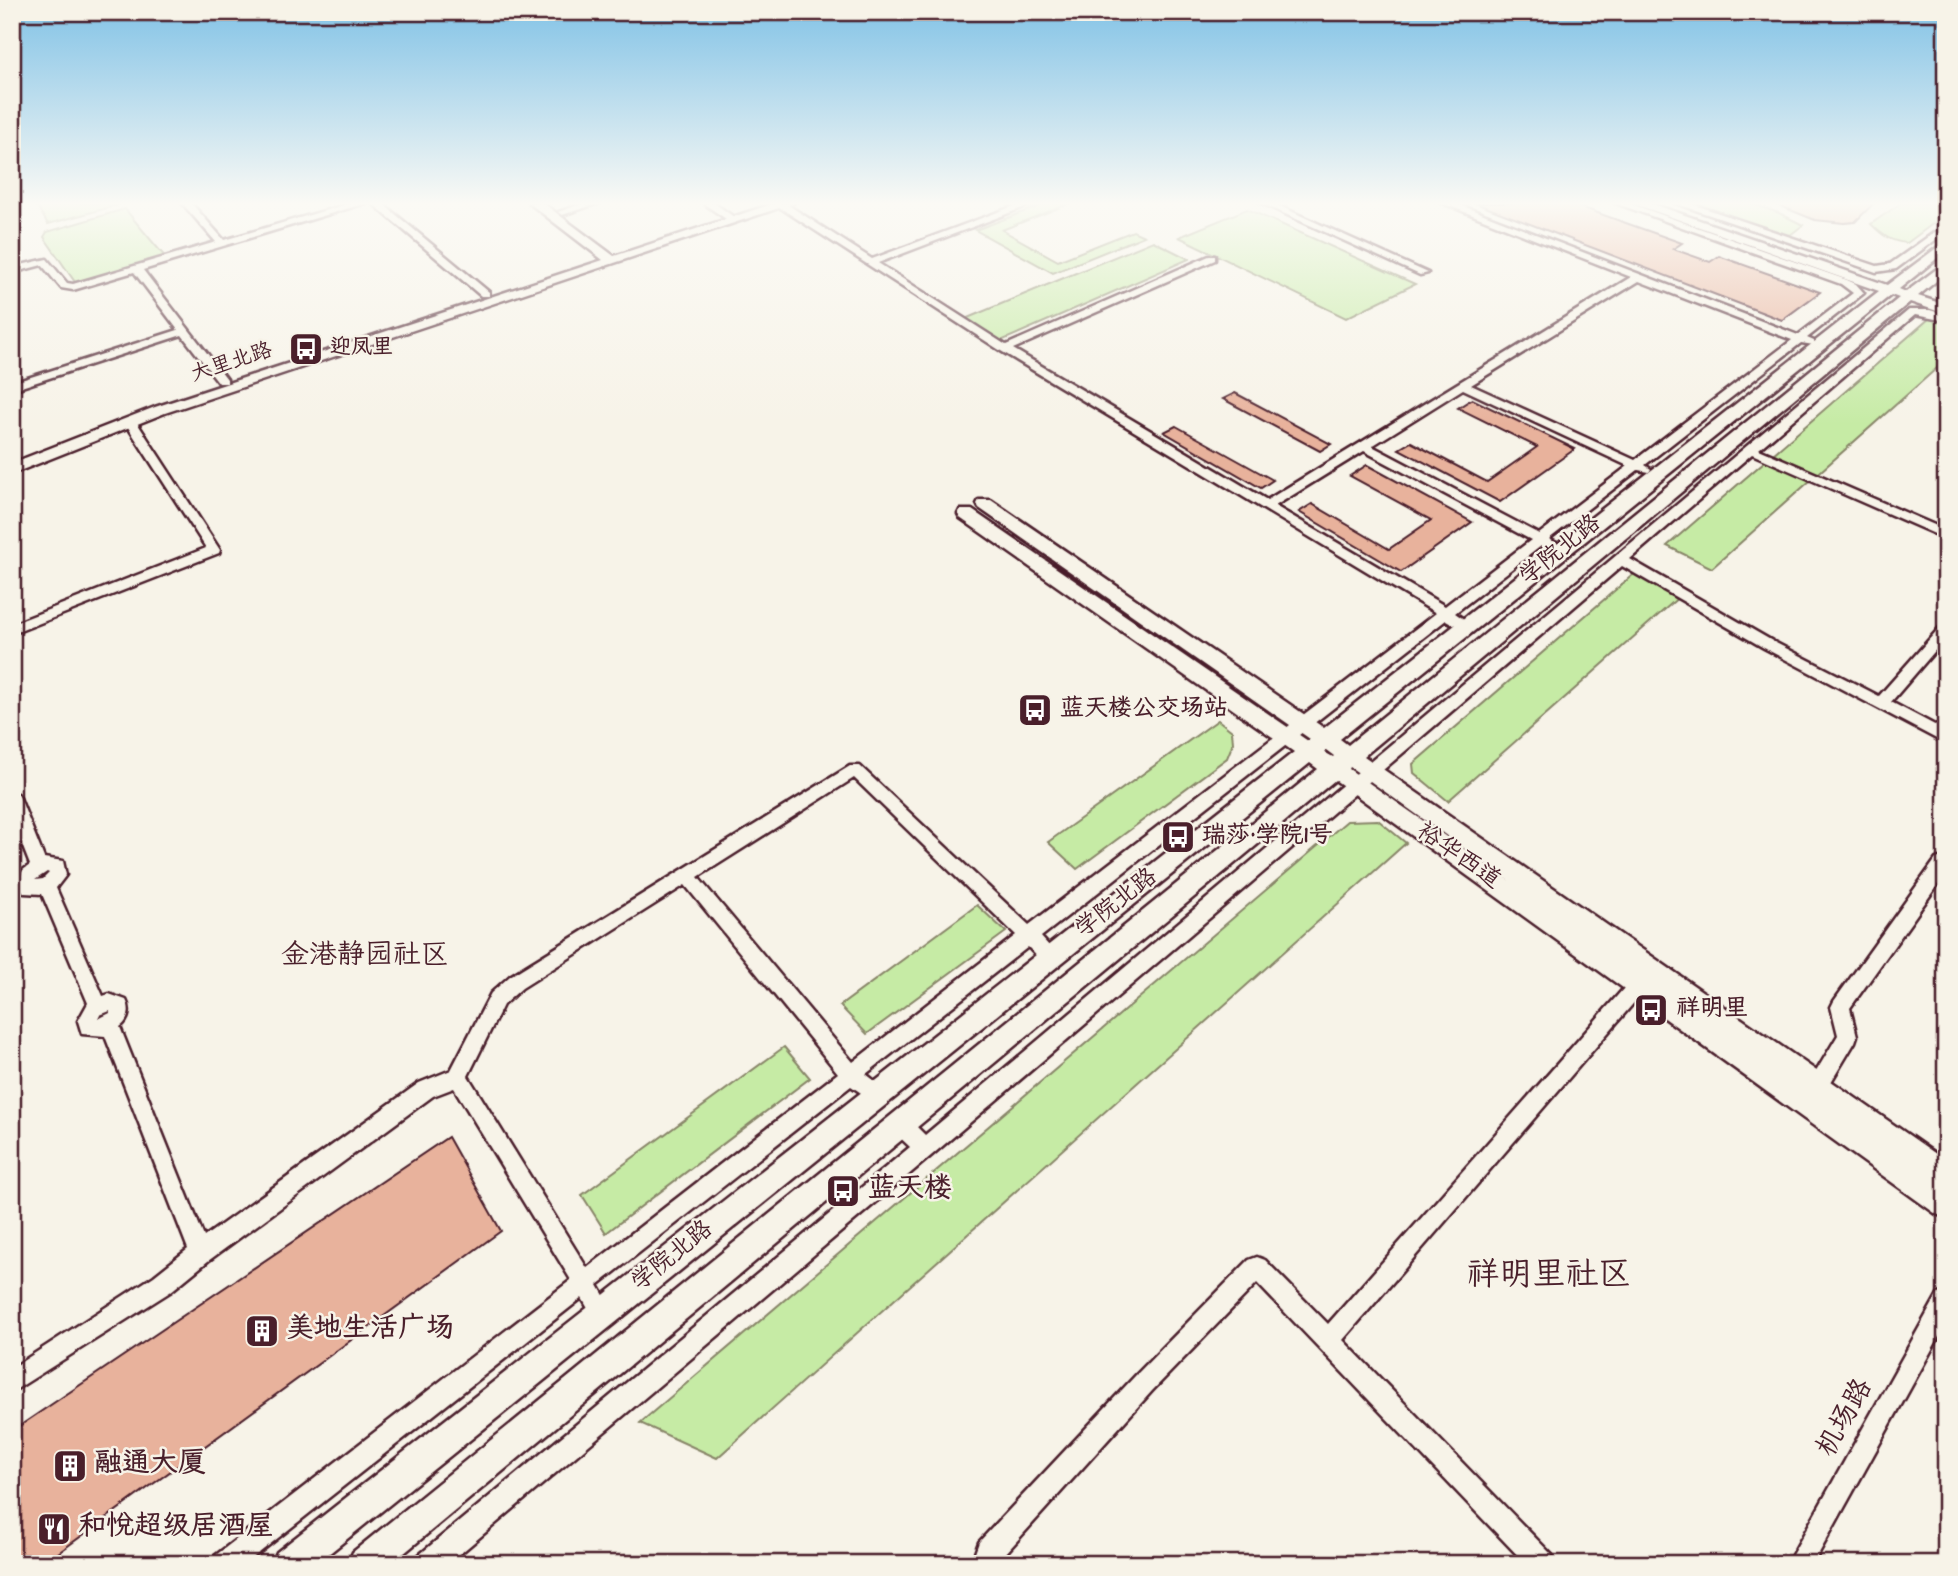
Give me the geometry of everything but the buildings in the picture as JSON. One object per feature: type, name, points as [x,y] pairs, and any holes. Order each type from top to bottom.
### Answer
[{"type":"main road","name":"大里北路","points":[[12,460],[142,408],[547,277]]},
{"type":"main road","name":"大里北路","points":[[12,470],[130,421],[555,277]]},
{"type":"main road","points":[[1860,277],[1946,302]]},
{"type":"main road","points":[[1863,277],[1892,287]]},
{"type":"main road","name":"学院北路","points":[[289,1564],[1905,277]]},
{"type":"main road","name":"学院北路","points":[[365,1564],[1934,277]]},
{"type":"main road","points":[[1913,294],[1940,313]]},
{"type":"main road","points":[[1657,475],[1679,486]]},
{"type":"main road","name":"裕华西道","points":[[985,504],[1325,739],[1340,762]]},
{"type":"main road","name":"裕华西道","points":[[966,513],[1308,753],[1340,762],[1639,985],[1946,1177]]},
{"type":"main road","name":"裕华西道","points":[[1362,778],[1812,1095],[1946,1204]]},
{"type":"main road","points":[[877,1095],[900,1124]]},
{"type":"street","points":[[56,277],[64,286],[73,288],[112,277]]},
{"type":"street","points":[[143,277],[223,381]]},
{"type":"street","points":[[463,277],[485,295],[487,288],[473,277]]},
{"type":"street","points":[[895,277],[1005,349],[1467,626]]},
{"type":"street","points":[[1005,349],[1170,277]]},
{"type":"street","points":[[1266,506],[1638,277],[1818,346]]},
{"type":"street","points":[[225,1564],[1027,937],[1859,293],[1853,286],[1826,277]]},
{"type":"street","points":[[428,1564],[925,1148],[1913,312],[1940,313]]},
{"type":"street","points":[[12,387],[185,331]]},
{"type":"street","points":[[1463,385],[1657,475]]},
{"type":"street","points":[[12,629],[214,550],[130,421]]},
{"type":"street","points":[[1363,446],[1561,551]]},
{"type":"street","points":[[1752,450],[1946,535]]},
{"type":"street","points":[[1679,486],[1699,495]]},
{"type":"street","points":[[1621,560],[1769,645],[1946,738]]},
{"type":"street","points":[[1881,704],[1946,629]]},
{"type":"street","points":[[12,1381],[162,1284],[200,1253],[426,1089],[458,1077],[497,999],[516,982],[855,770],[1050,957]]},
{"type":"street","points":[[12,798],[39,867]]},
{"type":"street","points":[[49,864],[59,869],[56,879],[47,886],[20,890],[29,875],[39,867],[49,864]]},
{"type":"street","points":[[1812,1095],[1848,1036],[1840,1007],[1942,864],[1946,866]]},
{"type":"street","points":[[686,875],[852,1075],[877,1095]]},
{"type":"street","points":[[47,886],[98,1006],[90,1013],[87,1025],[98,1030],[110,1026],[200,1253]]},
{"type":"street","points":[[1328,1340],[1639,985]]},
{"type":"street","points":[[458,1077],[603,1313]]},
{"type":"street","points":[[900,1124],[925,1148]]},
{"type":"street","points":[[983,1564],[988,1551],[1257,1268],[1544,1564]]},
{"type":"street","name":"机场路","points":[[1799,1564],[1946,1302]]},
{"type":"green space","points":[[71,277],[96,277],[75,282]]},
{"type":"green space","points":[[1067,277],[1149,277],[1001,341],[965,319]]},
{"type":"green space","points":[[1261,277],[1398,277],[1415,284],[1346,318]]},
{"type":"green space","points":[[1930,318],[1946,324],[1946,360],[1712,568],[1667,546]]},
{"type":"green space","points":[[1635,573],[1680,596],[1448,801],[1414,773],[1413,764]]},
{"type":"green space","points":[[1218,720],[1232,731],[1233,743],[1227,758],[1077,869],[1048,842]]},
{"type":"green space","points":[[1378,820],[1406,843],[717,1458],[640,1423],[1347,821]]},
{"type":"green space","points":[[977,905],[1006,932],[867,1034],[840,1006]]},
{"type":"green space","points":[[784,1047],[810,1078],[606,1233],[582,1195]]},
{"type":"place","name":"迎凤里","points":[[306,349]]},
{"type":"place","name":"蓝天楼公交场站","points":[[1035,710]]},
{"type":"place","name":"瑞莎·学院1号","points":[[1178,837]]},
{"type":"place","name":"祥明里","points":[[1651,1010]]},
{"type":"place","name":"蓝天楼","points":[[843,1191]]},
{"type":"place","name":"美地生活广场","points":[[262,1331]]},
{"type":"place","name":"融通大厦","points":[[70,1466]]},
{"type":"place","name":"和悦超级居酒屋","points":[[54,1529]]},
{"type":"district","name":"金港静园社区","points":[[365,958]]},
{"type":"district","name":"祥明里社区","points":[[1549,1277]]}]
